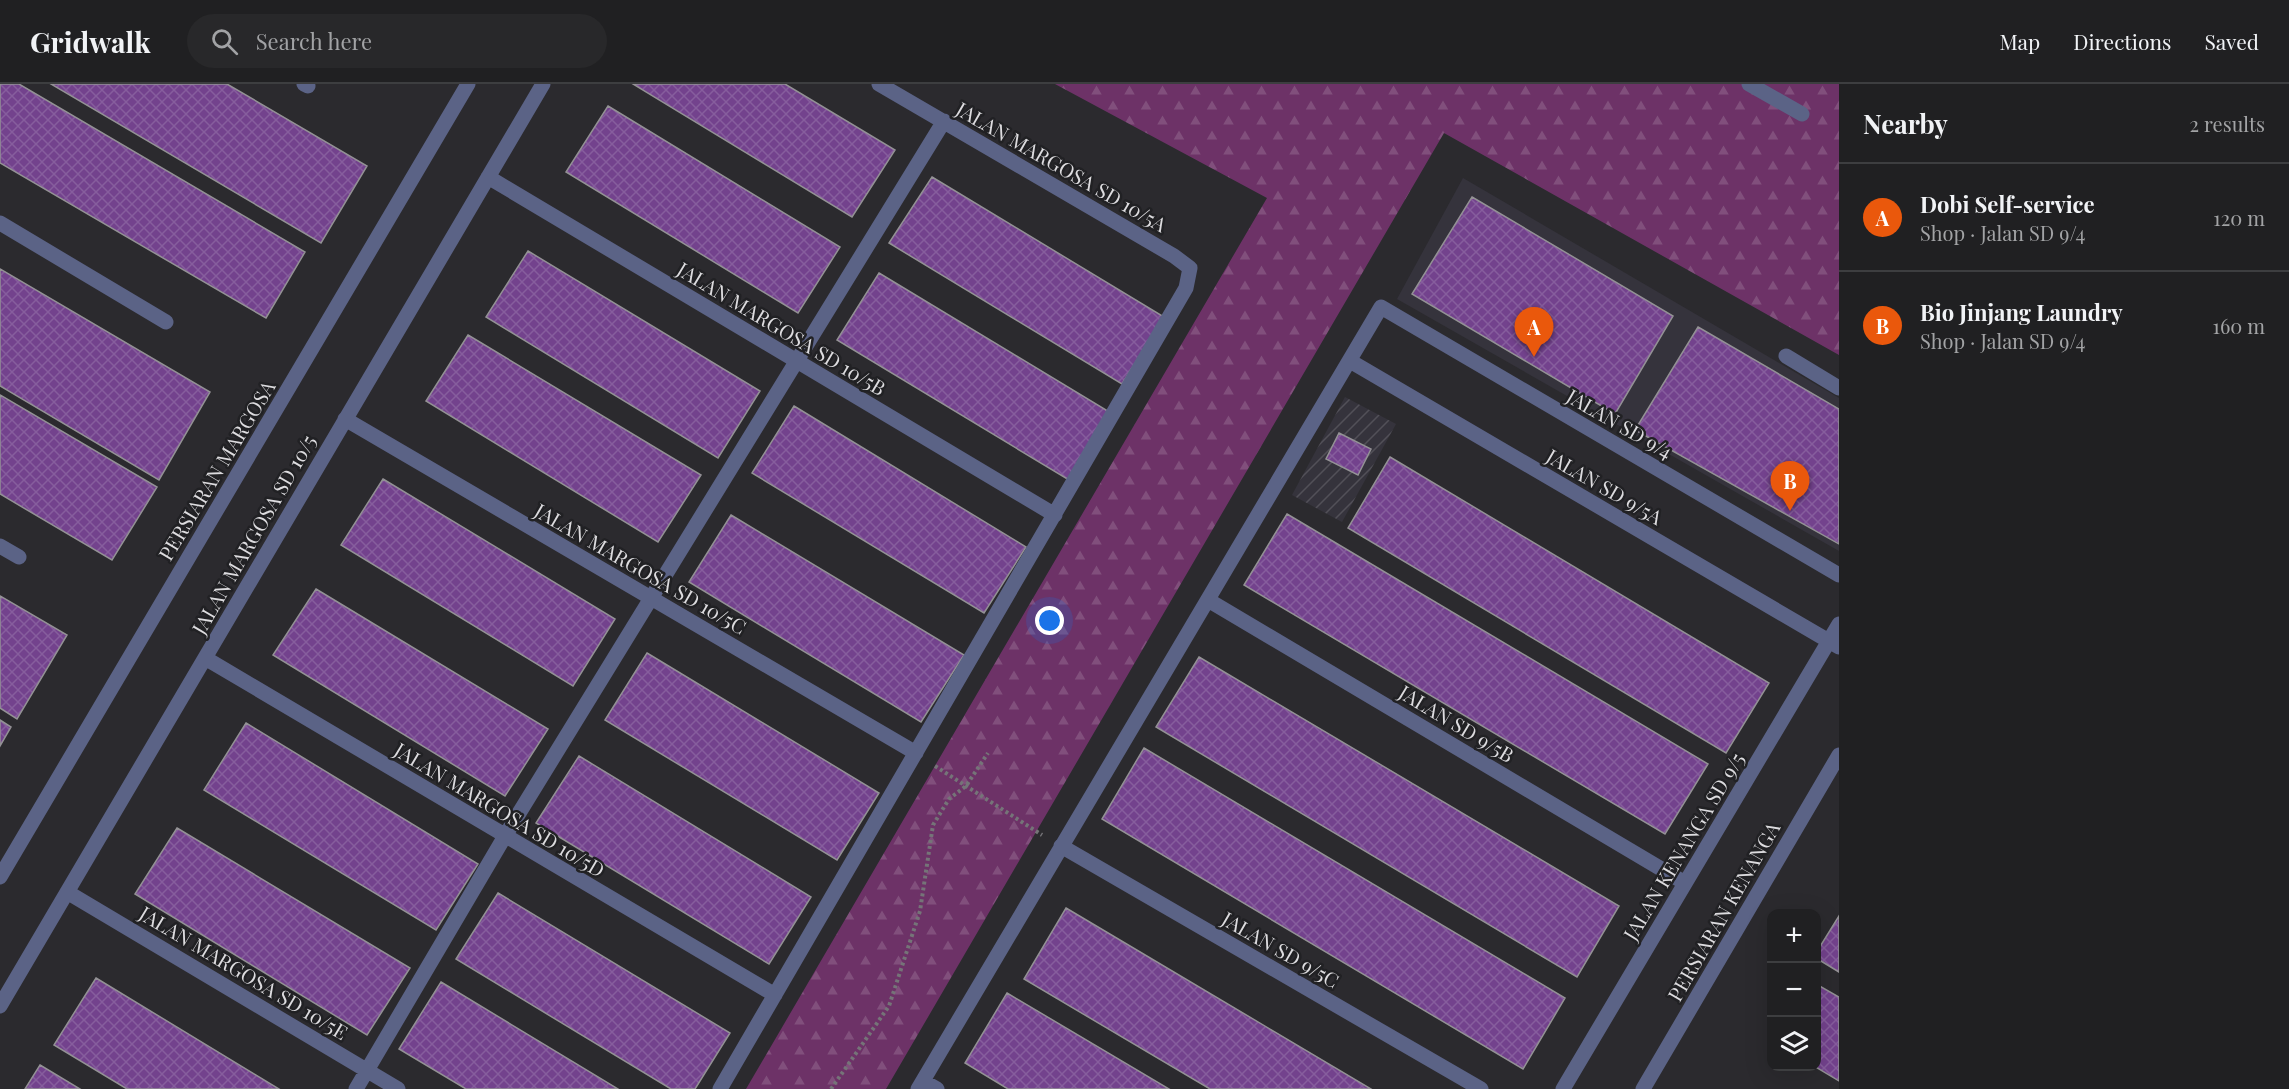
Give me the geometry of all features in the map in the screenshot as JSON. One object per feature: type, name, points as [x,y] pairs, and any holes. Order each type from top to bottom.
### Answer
[{"type":"street","name":"PERSIARAN MARGOSA","points":[[0,877],[468,84]]},
{"type":"street","name":"JALAN MARGOSA SD 10/5","points":[[0,1006],[543,84]]},
{"type":"street","name":"JALAN MARGOSA SD 10/5A","points":[[879,84],[1174,256],[1190,268],[1186,288],[1055,515]]},
{"type":"street","points":[[1749,84],[1802,114]]},
{"type":"street","points":[[356,1089],[505,836],[944,121]]},
{"type":"street","name":"JALAN MARGOSA SD 10/5B","points":[[488,177],[1055,515]]},
{"type":"street","points":[[0,223],[166,322]]},
{"type":"street","name":"JALAN SD 9/4","points":[[1350,361],[1381,307],[1839,575]]},
{"type":"street","points":[[1786,356],[1839,388]]},
{"type":"street","points":[[937,1089],[921,1085],[1350,361]]},
{"type":"street","name":"JALAN SD 9/5A","points":[[1350,361],[1834,644]]},
{"type":"street","name":"JALAN MARGOSA SD 10/5C","points":[[345,419],[916,753]]},
{"type":"street","points":[[720,1089],[1055,515]]},
{"type":"street","points":[[0,546],[20,557]]},
{"type":"street","name":"JALAN SD 9/5B","points":[[1208,600],[1685,883]]},
{"type":"street","name":"JALAN KENANGA SD 9/5","points":[[1563,1089],[1685,883],[1834,644],[1839,624]]},
{"type":"street","name":"JALAN MARGOSA SD 10/5D","points":[[205,658],[775,995]]},
{"type":"street","name":"PERSIARAN KENANGA","points":[[1643,1089],[1839,755]]},
{"type":"street","name":"JALAN SD 9/5C","points":[[1061,846],[1481,1089]]},
{"type":"street","name":"JALAN MARGOSA SD 10/5E","points":[[67,892],[399,1089]]},
{"type":"path","points":[[831,1089],[889,1006],[920,911],[933,825],[949,799],[966,786],[988,753]]},
{"type":"path","points":[[945,773],[1025,824]]},
{"type":"shaded area","points":[[1463,178],[1839,398],[1839,551],[1397,299]]},
{"type":"shaded area","points":[[1345,397],[1396,424],[1342,522],[1292,495]]},
{"type":"green space","points":[[1055,84],[1839,84],[1839,355],[1444,133],[886,1089],[746,1089],[1267,198]]},
{"type":"building","points":[[0,84],[19,84],[305,252],[266,318],[0,163]]},
{"type":"building","points":[[51,84],[227,84],[367,166],[321,243]]},
{"type":"building","points":[[633,84],[785,84],[895,150],[852,217]]},
{"type":"building","points":[[608,106],[840,247],[798,313],[566,172]]},
{"type":"building","points":[[932,177],[1164,317],[1122,384],[889,243]]},
{"type":"building","points":[[1472,197],[1673,316],[1615,414],[1412,294]]},
{"type":"building","points":[[528,251],[760,391],[718,458],[486,317]]},
{"type":"building","points":[[0,269],[210,392],[159,480],[0,386]]},
{"type":"building","points":[[879,273],[1111,413],[1069,480],[837,340]]},
{"type":"building","points":[[1698,327],[1839,409],[1839,544],[1635,430]]},
{"type":"building","points":[[468,335],[701,475],[658,542],[426,401]]},
{"type":"building","points":[[0,395],[157,487],[112,560],[0,494]]},
{"type":"building","points":[[794,406],[1026,547],[984,613],[752,473]]},
{"type":"building","points":[[1339,433],[1371,449],[1358,475],[1326,459]]},
{"type":"building","points":[[1390,457],[1769,683],[1726,753],[1348,528]]},
{"type":"building","points":[[383,479],[615,619],[573,686],[341,545]]},
{"type":"building","points":[[1287,514],[1708,764],[1665,834],[1244,585]]},
{"type":"building","points":[[731,515],[964,655],[921,722],[689,582]]},
{"type":"building","points":[[316,589],[548,729],[505,796],[273,655]]},
{"type":"building","points":[[0,596],[67,635],[17,719],[0,708]]},
{"type":"building","points":[[647,653],[879,793],[837,860],[605,720]]},
{"type":"building","points":[[1199,657],[1619,906],[1577,977],[1156,727]]},
{"type":"building","points":[[0,720],[11,727],[0,746]]},
{"type":"building","points":[[246,723],[478,864],[436,930],[204,790]]},
{"type":"building","points":[[1144,748],[1565,998],[1523,1069],[1102,819]]},
{"type":"building","points":[[579,756],[811,897],[769,964],[536,823]]},
{"type":"building","points":[[177,828],[410,968],[367,1035],[135,894]]},
{"type":"building","points":[[498,893],[730,1033],[695,1089],[671,1089],[456,959]]},
{"type":"building","points":[[1066,908],[1371,1089],[1210,1089],[1024,979]]},
{"type":"building","points":[[1839,916],[1839,972],[1821,961],[1821,945]]},
{"type":"building","points":[[96,978],[279,1089],[127,1089],[54,1045]]},
{"type":"building","points":[[441,982],[618,1089],[466,1089],[399,1049]]},
{"type":"building","points":[[1821,987],[1839,997],[1839,1081],[1821,1070]]},
{"type":"building","points":[[1007,993],[1169,1089],[1008,1089],[965,1063]]},
{"type":"building","points":[[40,1065],[80,1089],[25,1089]]},
{"type":"place","name":"Dobi Self-service","points":[[1534,357]]},
{"type":"place","name":"Bio Jinjang Laundry","points":[[1790,511]]}]
